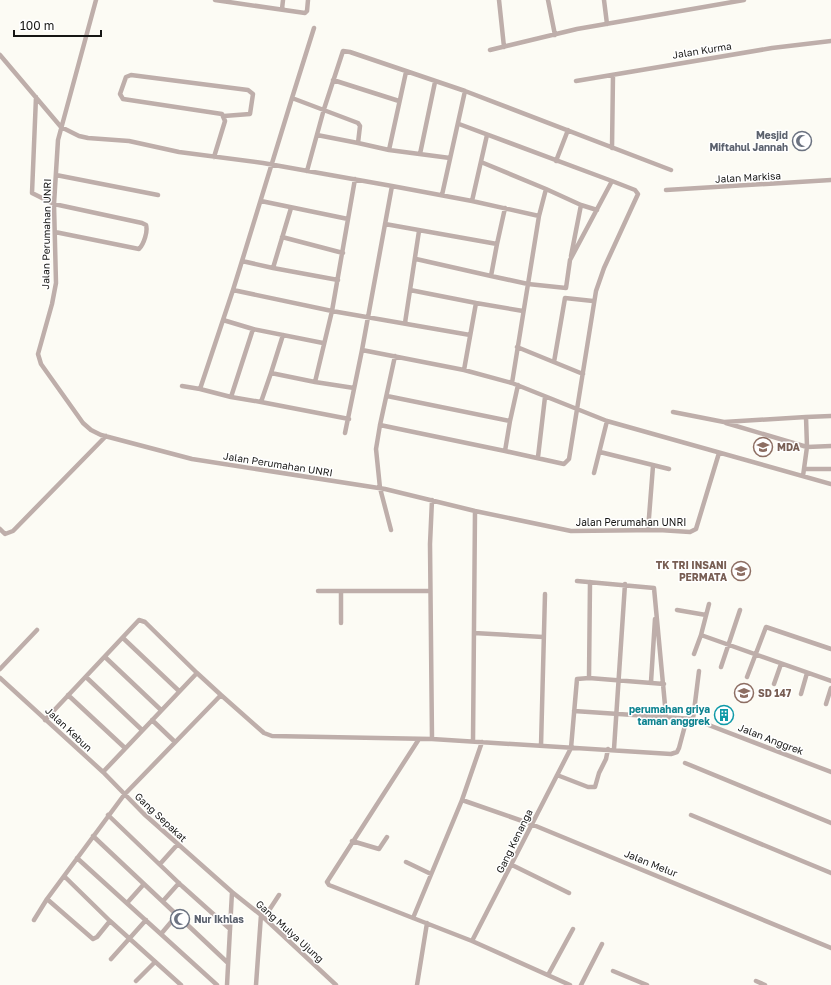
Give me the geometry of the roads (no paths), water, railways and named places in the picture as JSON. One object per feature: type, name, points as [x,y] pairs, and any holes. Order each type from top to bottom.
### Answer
[{"type":"street","name":"Jalan Perumahan UNRI","points":[[96,0],[58,140],[54,204],[56,272],[54,293],[39,347],[38,359],[83,423],[95,433],[206,462],[380,488],[475,511],[571,531],[648,530],[690,532],[696,529],[719,453]]},
{"type":"street","points":[[215,0],[306,13],[308,0]]},
{"type":"street","points":[[282,9],[283,0]]},
{"type":"street","points":[[499,0],[504,47]]},
{"type":"street","points":[[548,0],[555,35]]},
{"type":"street","points":[[604,0],[607,24]]},
{"type":"street","points":[[490,50],[607,24],[744,0]]},
{"type":"street","points":[[200,389],[233,290],[314,28]]},
{"type":"street","name":"Jalan Kurma","points":[[576,80],[831,41]]},
{"type":"street","points":[[307,171],[324,109],[344,51],[465,91],[670,170]]},
{"type":"street","points":[[0,55],[61,127],[70,132],[88,138],[121,140],[179,152],[272,165],[355,179],[442,195],[540,216]]},
{"type":"street","points":[[389,150],[398,101],[406,72]]},
{"type":"street","points":[[131,75],[248,90],[253,94],[250,114],[224,116],[123,99],[120,94],[126,77],[131,75]]},
{"type":"street","points":[[612,148],[613,75]]},
{"type":"street","points":[[333,80],[398,101]]},
{"type":"street","points":[[420,154],[435,82]]},
{"type":"street","points":[[442,195],[459,124],[465,91]]},
{"type":"street","points":[[36,97],[32,193],[54,204],[142,223],[146,225],[147,228],[142,246],[139,249],[56,232]]},
{"type":"street","points":[[292,98],[324,109],[359,124],[358,143]]},
{"type":"street","points":[[214,157],[226,121],[224,116]]},
{"type":"street","points":[[380,425],[538,457],[564,464],[567,462],[583,374],[593,301],[604,268],[638,194],[635,190],[612,181],[459,124]]},
{"type":"street","points":[[556,161],[568,130]]},
{"type":"street","points":[[317,134],[389,150],[450,158]]},
{"type":"street","points":[[472,201],[487,135]]},
{"type":"street","points":[[481,162],[581,205],[598,210]]},
{"type":"street","points":[[56,175],[158,195]]},
{"type":"street","points":[[315,382],[323,343],[332,311],[355,179]]},
{"type":"street","name":"Jalan Markisa","points":[[666,190],[831,180]]},
{"type":"street","points":[[570,260],[598,210],[612,181]]},
{"type":"street","points":[[345,433],[349,420],[392,186]]},
{"type":"street","points":[[512,383],[523,311],[546,189]]},
{"type":"street","points":[[261,201],[348,219]]},
{"type":"street","points":[[554,362],[570,260],[581,205]]},
{"type":"street","points":[[273,268],[291,208]]},
{"type":"street","points":[[492,276],[505,208]]},
{"type":"street","points":[[385,224],[497,244]]},
{"type":"street","points":[[405,323],[416,259],[419,231]]},
{"type":"street","points":[[282,237],[343,253]]},
{"type":"street","points":[[416,259],[528,284],[566,288]]},
{"type":"street","points":[[242,261],[338,280]]},
{"type":"street","points":[[233,290],[332,311],[470,335]]},
{"type":"street","points":[[410,290],[523,311]]},
{"type":"street","points":[[565,298],[593,301]]},
{"type":"street","points":[[464,370],[476,303]]},
{"type":"street","points":[[223,320],[253,329],[323,343]]},
{"type":"street","points":[[231,397],[253,329]]},
{"type":"street","points":[[261,402],[283,335]]},
{"type":"street","points":[[517,347],[583,374]]},
{"type":"street","points":[[362,350],[464,370],[512,383],[606,421],[831,484]]},
{"type":"street","points":[[391,530],[380,488],[376,449],[395,356]]},
{"type":"street","points":[[271,373],[354,388]]},
{"type":"street","points":[[505,451],[518,385]]},
{"type":"street","points":[[182,386],[349,420]]},
{"type":"street","points":[[387,396],[510,421]]},
{"type":"street","points":[[538,457],[545,397]]},
{"type":"street","points":[[673,412],[724,422],[807,447],[831,446]]},
{"type":"street","points":[[724,422],[831,416]]},
{"type":"street","points":[[803,476],[807,447],[806,417]]},
{"type":"street","points":[[594,473],[606,421]]},
{"type":"street","points":[[0,529],[6,534],[13,532],[106,436]]},
{"type":"street","points":[[600,452],[668,469]]},
{"type":"street","points":[[648,530],[653,466]]},
{"type":"street","points":[[804,469],[831,469]]},
{"type":"street","points":[[432,500],[430,591],[432,739]]},
{"type":"street","points":[[473,741],[475,511]]},
{"type":"street","points":[[577,581],[654,587],[666,716]]},
{"type":"street","points":[[588,678],[590,582]]},
{"type":"street","points":[[614,749],[625,584]]},
{"type":"street","points":[[318,591],[430,591]]},
{"type":"street","points":[[341,591],[341,623]]},
{"type":"street","points":[[541,746],[545,594]]},
{"type":"street","points":[[694,654],[701,635],[709,604]]},
{"type":"street","points":[[651,682],[656,609]]},
{"type":"street","points":[[677,610],[706,615]]},
{"type":"street","points":[[721,667],[740,610]]},
{"type":"street","points":[[45,720],[139,620],[143,620],[197,673],[264,733],[272,736],[432,739],[675,753],[679,748],[687,718]]},
{"type":"street","points":[[747,677],[754,655],[767,627],[831,649]]},
{"type":"street","points":[[0,669],[37,630]]},
{"type":"street","points":[[474,633],[543,637]]},
{"type":"street","points":[[701,635],[728,646],[831,681]]},
{"type":"street","points":[[123,638],[179,691]]},
{"type":"street","points":[[105,657],[161,710]]},
{"type":"street","points":[[774,684],[781,664]]},
{"type":"street","points":[[693,719],[699,671]]},
{"type":"street","points":[[103,772],[197,673]]},
{"type":"street","points":[[801,694],[807,673]]},
{"type":"street","points":[[86,677],[142,730]]},
{"type":"street","name":"Jalan Kebun","points":[[0,678],[103,772],[124,795]]},
{"type":"street","points":[[571,748],[576,680],[578,678],[664,684]]},
{"type":"street","points":[[826,704],[831,688]]},
{"type":"street","points":[[68,695],[125,748]]},
{"type":"street","points":[[124,795],[221,695]]},
{"type":"street","name":"Jalan Anggrek","points":[[574,711],[693,719],[831,772]]},
{"type":"street","points":[[152,720],[175,742]]},
{"type":"street","points":[[419,739],[328,878],[328,884],[472,941],[564,984],[570,985]]},
{"type":"street","points":[[413,918],[462,800],[482,742]]},
{"type":"street","name":"Gang Kenanga","points":[[472,941],[571,748]]},
{"type":"street","points":[[558,775],[588,787],[595,787],[599,773],[606,759],[608,749]]},
{"type":"street","points":[[685,763],[831,823]]},
{"type":"street","name":"Gang Sepakat","points":[[34,920],[47,899],[124,795],[177,845],[232,892]]},
{"type":"street","name":"Jalan Melur","points":[[462,800],[532,824],[831,948]]},
{"type":"street","points":[[108,815],[179,883],[230,929]]},
{"type":"street","points":[[691,815],[831,873]]},
{"type":"street","points":[[93,836],[228,963]]},
{"type":"street","points":[[352,841],[379,849],[387,837]]},
{"type":"street","points":[[160,864],[177,845]]},
{"type":"street","points":[[77,858],[217,985]]},
{"type":"street","points":[[406,862],[431,874]]},
{"type":"street","points":[[512,865],[569,893]]},
{"type":"street","points":[[64,876],[110,921],[181,985]]},
{"type":"street","points":[[162,902],[179,883]]},
{"type":"street","points":[[127,903],[144,884]]},
{"type":"street","points":[[227,985],[232,892]]},
{"type":"street","name":"Gang Mulya Ujung","points":[[232,892],[262,917],[336,985]]},
{"type":"street","points":[[256,985],[262,917],[279,895]]},
{"type":"street","points":[[47,899],[92,939],[97,937],[110,921]]},
{"type":"street","points":[[161,934],[178,915]]},
{"type":"street","points":[[111,959],[146,920]]},
{"type":"street","points":[[418,985],[426,923]]},
{"type":"street","points":[[548,976],[573,929]]},
{"type":"street","points":[[581,985],[602,944]]},
{"type":"street","points":[[136,981],[155,962]]},
{"type":"street","points":[[613,971],[647,985]]},
{"type":"street","points":[[756,981],[765,985]]},
{"type":"place","name":"Mesjid Miftahul Jannah","points":[[802,141]]},
{"type":"place","name":"MDA","points":[[763,447]]},
{"type":"place","name":"TK TRI INSANI PERMATA","points":[[741,571]]},
{"type":"place","name":"SD 147","points":[[744,693]]},
{"type":"place","name":"perumahan griya taman anggrek","points":[[724,715]]},
{"type":"place","name":"Nur Ikhlas","points":[[180,919]]}]
